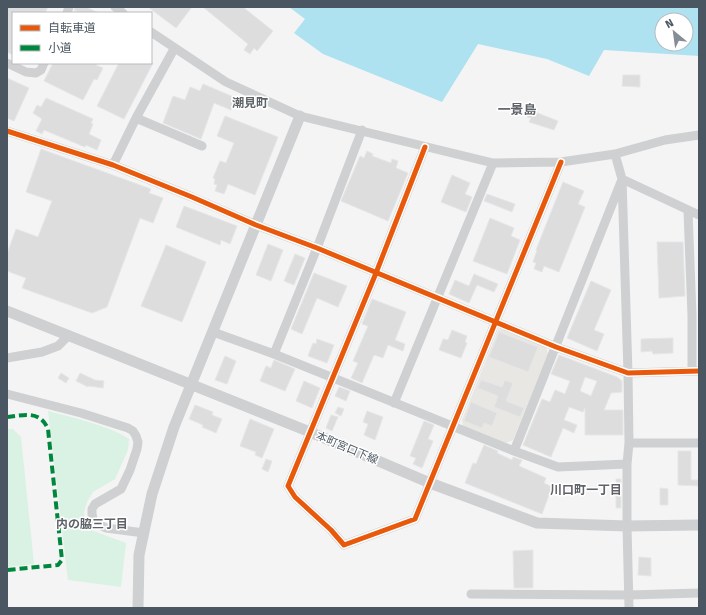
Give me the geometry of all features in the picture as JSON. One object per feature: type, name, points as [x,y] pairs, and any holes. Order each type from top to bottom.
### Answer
[{"type":"street","points":[[152,33],[174,49],[226,82],[300,116],[493,163],[561,162],[615,154],[665,140],[699,135]]},
{"type":"street","points":[[113,165],[136,118],[174,49]]},
{"type":"street","points":[[7,63],[26,72],[36,73],[43,64]]},
{"type":"street","points":[[138,608],[139,555],[152,494],[174,427],[300,116]]},
{"type":"street","points":[[136,118],[202,146]]},
{"type":"street","points":[[274,354],[317,248],[362,130]]},
{"type":"street","points":[[7,131],[113,165],[556,347],[628,373],[696,372],[695,315],[688,211]]},
{"type":"street","points":[[425,147],[376,273],[288,486],[294,497],[331,530],[344,545],[415,520],[561,162]]},
{"type":"street","points":[[615,154],[622,179],[628,373],[629,443],[627,464],[629,608]]},
{"type":"street","points":[[394,403],[493,163]]},
{"type":"street","points":[[622,179],[699,215]]},
{"type":"street","points":[[514,451],[622,179]]},
{"type":"street","name":"本町宮口下線","points":[[7,311],[192,384],[430,483],[537,523],[628,526],[699,525]]},
{"type":"street","points":[[213,332],[274,354],[453,427],[558,467],[627,464]]},
{"type":"street","points":[[7,358],[42,352],[58,346],[70,335]]},
{"type":"street","points":[[7,394],[81,412],[133,431],[136,436],[137,449],[121,489],[95,504],[92,509],[92,514],[96,523],[106,528],[144,533]]},
{"type":"street","points":[[629,443],[699,443]]},
{"type":"street","points":[[471,594],[629,595],[699,593]]},
{"type":"shaded area","points":[[504,329],[546,346],[548,354],[513,440],[506,443],[463,426],[462,420],[498,330]]},
{"type":"green space","points":[[48,411],[101,426],[129,439],[128,450],[115,479],[93,492],[87,502],[84,512],[85,523],[88,529],[126,543],[121,587],[68,580]]},
{"type":"green space","points":[[7,429],[13,429],[21,437],[34,564],[7,567]]},
{"type":"water","points":[[289,7],[699,7],[699,56],[604,50],[589,76],[547,59],[478,44],[442,102],[323,54],[294,33],[305,19]]},
{"type":"building","points":[[7,7],[48,7],[46,12],[12,12],[12,54],[7,52]]},
{"type":"building","points":[[75,7],[86,7],[97,12],[79,12],[74,10]]},
{"type":"building","points":[[148,7],[192,7],[176,28]]},
{"type":"building","points":[[203,7],[243,7],[273,31],[257,51],[254,48],[250,54],[244,50],[248,44]]},
{"type":"building","points":[[153,63],[124,119],[97,106],[118,64]]},
{"type":"building","points":[[52,64],[96,64],[103,68],[97,80],[94,79],[83,100],[44,81]]},
{"type":"building","points":[[623,75],[640,75],[640,87],[622,86]]},
{"type":"building","points":[[7,78],[29,88],[14,121],[7,118]]},
{"type":"building","points":[[203,84],[236,98],[231,110],[214,103],[201,139],[163,123],[173,96],[185,100],[190,87],[200,91]]},
{"type":"building","points":[[46,98],[93,119],[91,123],[93,124],[89,134],[101,140],[97,150],[86,145],[85,147],[44,130],[42,134],[36,131],[42,119],[33,113],[37,105],[41,107]]},
{"type":"building","points":[[530,110],[558,121],[554,130],[529,122],[531,118],[527,117]]},
{"type":"building","points":[[225,116],[278,137],[255,195],[228,184],[224,194],[215,191],[217,185],[214,184],[215,179],[213,178],[220,161],[226,163],[234,143],[217,136]]},
{"type":"building","points":[[41,149],[151,189],[149,193],[163,198],[153,223],[140,218],[107,307],[92,313],[22,288],[26,278],[7,271],[7,254],[16,229],[38,237],[52,201],[26,192]]},
{"type":"building","points":[[367,151],[373,154],[372,156],[391,163],[392,159],[398,161],[396,168],[408,173],[388,221],[341,201],[360,156],[364,158]]},
{"type":"building","points":[[452,175],[470,183],[465,194],[472,197],[466,212],[441,202]]},
{"type":"building","points":[[563,182],[584,191],[578,204],[585,207],[559,272],[544,266],[542,272],[534,269],[536,263],[533,262],[536,250]]},
{"type":"building","points":[[487,194],[515,204],[512,212],[484,201]]},
{"type":"building","points":[[184,206],[237,226],[230,244],[221,240],[220,245],[176,227]]},
{"type":"building","points":[[490,218],[514,228],[511,236],[520,240],[507,274],[473,261]]},
{"type":"building","points":[[657,242],[683,242],[685,296],[659,298]]},
{"type":"building","points":[[268,244],[283,250],[271,281],[256,275]]},
{"type":"building","points":[[166,245],[206,262],[182,322],[141,306]]},
{"type":"building","points":[[295,254],[305,258],[294,285],[284,281]]},
{"type":"building","points":[[314,273],[347,286],[338,307],[317,298],[302,334],[291,329]]},
{"type":"building","points":[[474,274],[498,284],[494,292],[477,285],[469,303],[449,294],[455,280],[469,286]]},
{"type":"building","points":[[591,281],[611,290],[594,330],[604,334],[597,351],[567,338]]},
{"type":"building","points":[[372,299],[406,312],[395,340],[405,344],[403,351],[388,345],[383,358],[374,355],[362,383],[351,378],[358,363],[353,361],[368,326],[362,324]]},
{"type":"building","points":[[452,330],[467,336],[465,342],[467,343],[461,358],[439,350],[443,339],[448,340]]},
{"type":"building","points":[[499,332],[538,347],[528,372],[489,357]]},
{"type":"building","points":[[673,338],[673,353],[653,354],[652,351],[641,352],[641,339]]},
{"type":"building","points":[[317,339],[334,345],[327,363],[308,356],[313,343],[316,344]]},
{"type":"building","points":[[559,355],[617,377],[622,381],[622,392],[611,393],[604,410],[623,410],[623,435],[585,435],[585,408],[583,412],[569,407],[564,420],[577,425],[574,433],[563,428],[551,457],[523,445],[542,399],[550,402],[555,390],[565,394],[570,381],[551,374]],"holes":[[[585,377],[597,381],[591,396],[580,391]]]},
{"type":"building","points":[[225,356],[236,361],[227,384],[215,380]]},
{"type":"building","points":[[274,360],[295,369],[285,391],[260,381],[266,366],[271,368]]},
{"type":"building","points":[[61,373],[69,378],[66,383],[58,378]]},
{"type":"building","points":[[80,373],[95,380],[104,381],[103,388],[88,387],[76,381]]},
{"type":"building","points":[[481,380],[502,387],[505,380],[513,383],[506,401],[524,408],[520,417],[494,407],[498,396],[478,388]]},
{"type":"building","points":[[304,381],[320,388],[312,408],[296,401]]},
{"type":"building","points":[[339,387],[350,391],[346,401],[335,396]]},
{"type":"building","points":[[471,402],[497,413],[492,426],[484,423],[482,428],[464,421]]},
{"type":"building","points":[[195,405],[213,412],[212,415],[222,419],[216,433],[189,419]]},
{"type":"building","points":[[338,407],[344,409],[341,416],[335,413]]},
{"type":"building","points":[[367,411],[383,417],[375,440],[364,435],[368,424],[363,422]]},
{"type":"building","points":[[331,415],[338,417],[332,431],[326,428]]},
{"type":"building","points":[[250,419],[274,429],[262,458],[255,455],[256,452],[240,446]]},
{"type":"building","points":[[424,421],[434,425],[428,439],[433,441],[422,468],[413,464],[416,458],[410,456]]},
{"type":"building","points":[[484,445],[498,451],[497,453],[512,460],[513,457],[522,460],[519,466],[546,478],[544,483],[552,487],[542,514],[465,483],[473,463],[476,464]]},
{"type":"building","points":[[678,451],[691,451],[691,480],[699,480],[699,486],[678,485]]},
{"type":"building","points":[[266,459],[272,461],[268,472],[262,469]]},
{"type":"building","points":[[616,479],[621,479],[621,508],[616,508]]},
{"type":"building","points":[[660,488],[668,489],[668,505],[660,505]]},
{"type":"building","points":[[533,550],[533,588],[514,588],[513,551]]},
{"type":"building","points":[[639,557],[651,558],[651,576],[638,575]]},
{"type":"marked path","points":[[7,417],[25,415],[36,416],[45,423],[48,429],[62,560],[58,565],[7,570]]},
{"type":"cycle path","points":[[7,131],[113,165],[556,347],[628,373],[699,371]]},
{"type":"cycle path","points":[[425,147],[376,273],[288,486],[295,497],[331,530],[344,545],[415,519],[561,162]]},
{"type":"district","name":"潮見町","points":[[250,103]]},
{"type":"district","name":"一景島","points":[[517,109]]},
{"type":"district","name":"川口町一丁目","points":[[586,490]]},
{"type":"district","name":"内の脇三丁目","points":[[92,524]]}]
